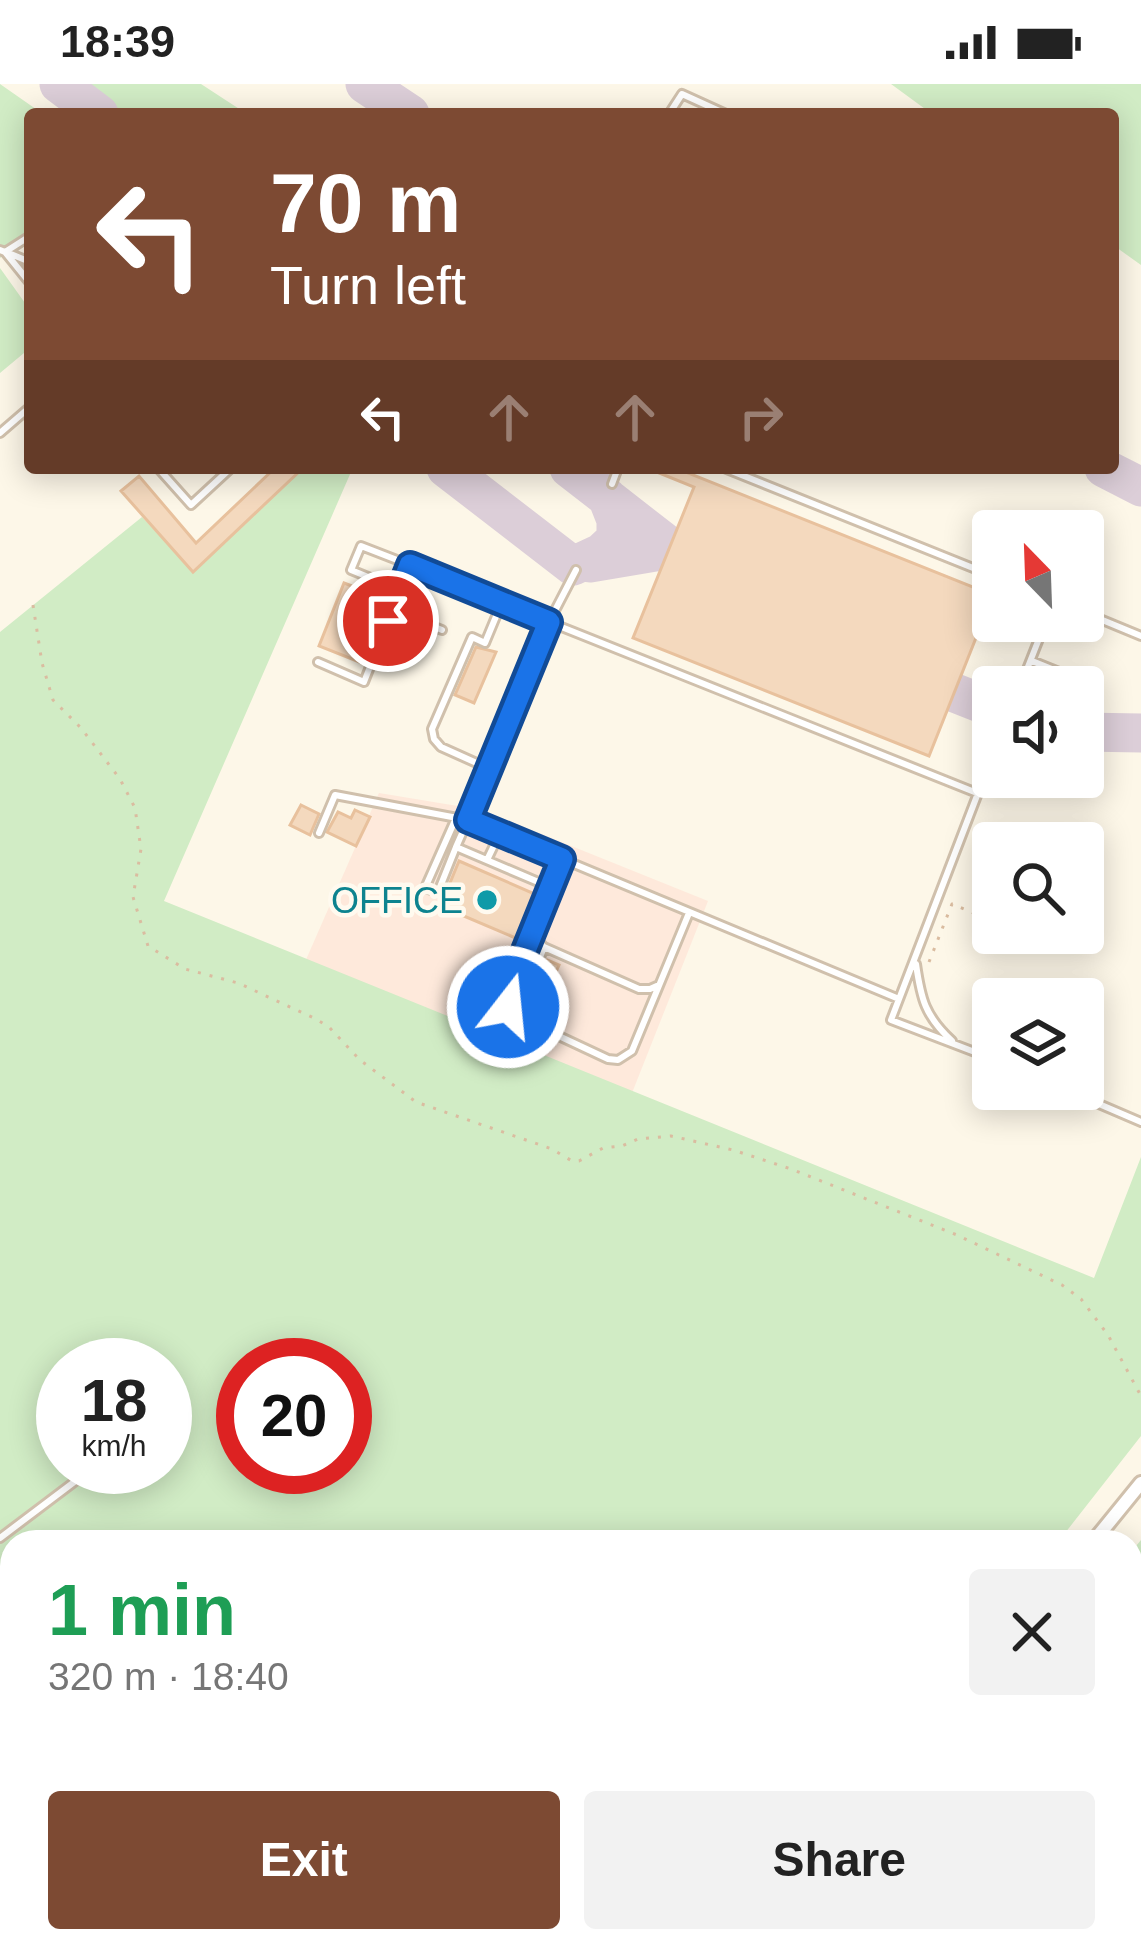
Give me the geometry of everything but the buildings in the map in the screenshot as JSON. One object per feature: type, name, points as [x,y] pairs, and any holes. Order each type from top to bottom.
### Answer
[{"type":"street","points":[[1104,1530],[1141,1483]]},
{"type":"lane","points":[[673,108],[682,94],[713,108]]},
{"type":"lane","points":[[2,251],[24,276]]},
{"type":"lane","points":[[0,433],[24,412]]},
{"type":"lane","points":[[163,474],[191,505],[225,474]]},
{"type":"lane","points":[[612,484],[616,474]]},
{"type":"lane","points":[[739,474],[972,568]]},
{"type":"lane","points":[[442,630],[417,620],[400,590],[351,570],[361,546],[972,791]]},
{"type":"lane","points":[[319,662],[364,682],[410,565]]},
{"type":"lane","points":[[456,818],[425,887],[438,892],[549,622],[576,570]]},
{"type":"lane","points":[[490,769],[441,747],[432,729],[472,637],[485,643],[502,602]]},
{"type":"lane","points":[[1104,621],[1141,636]]},
{"type":"lane","points":[[1028,666],[1037,642]]},
{"type":"lane","points":[[1030,660],[1045,666]]},
{"type":"lane","points":[[319,833],[335,795],[468,820],[899,1000]]},
{"type":"lane","points":[[972,1050],[891,1020],[975,798]]},
{"type":"lane","points":[[487,860],[500,833]]},
{"type":"lane","points":[[456,847],[550,887]]},
{"type":"lane","points":[[562,859],[506,1000],[514,1015],[608,1059],[617,1060],[632,1051],[689,913]]},
{"type":"lane","points":[[534,927],[544,947],[639,989],[662,983]]},
{"type":"lane","points":[[511,985],[526,991],[544,947]]},
{"type":"lane","points":[[915,958],[921,996],[932,1022],[955,1043]]},
{"type":"lane","points":[[1104,1106],[1141,1121]]},
{"type":"lane","points":[[11,1530],[59,1494]]},
{"type":"path","points":[[33,605],[53,700],[81,728],[135,808],[141,849],[133,897],[148,946],[160,955],[185,969],[238,983],[314,1018],[416,1102],[572,1160],[638,1139],[671,1136],[791,1169],[957,1235],[1062,1285],[1081,1299],[1108,1335],[1141,1396]]},
{"type":"path","points":[[923,975],[952,904],[972,912]]},
{"type":"shaded area","points":[[379,793],[482,810],[708,901],[632,1093],[305,962]]},
{"type":"green space","points":[[0,84],[34,108],[24,108],[24,240],[0,258]]},
{"type":"green space","points":[[71,84],[201,84],[238,108],[103,108]]},
{"type":"green space","points":[[891,84],[1141,84],[1141,265],[1119,249],[1119,108],[924,108]]},
{"type":"green space","points":[[0,268],[24,302],[24,353],[0,373]]},
{"type":"green space","points":[[297,474],[350,474],[164,901],[1094,1278],[1141,1157],[1141,1436],[1067,1530],[0,1530],[0,632],[142,517],[193,571]]},
{"type":"taxiway","points":[[59,84],[91,108]]},
{"type":"taxiway","points":[[365,84],[401,108]]},
{"type":"taxiway","points":[[454,474],[573,566],[601,553],[616,539],[616,520],[607,497]]},
{"type":"taxiway","points":[[577,474],[673,549],[590,563]]},
{"type":"taxiway","points":[[1116,474],[1141,487]]},
{"type":"taxiway","points":[[955,693],[972,700]]},
{"type":"taxiway","points":[[1104,732],[1141,733]]},
{"type":"place","name":"OFFICE","points":[[487,900]]},
{"type":"route","points":[[388,621],[410,565],[549,622],[468,820],[562,859],[511,985],[508,1007]]}]
